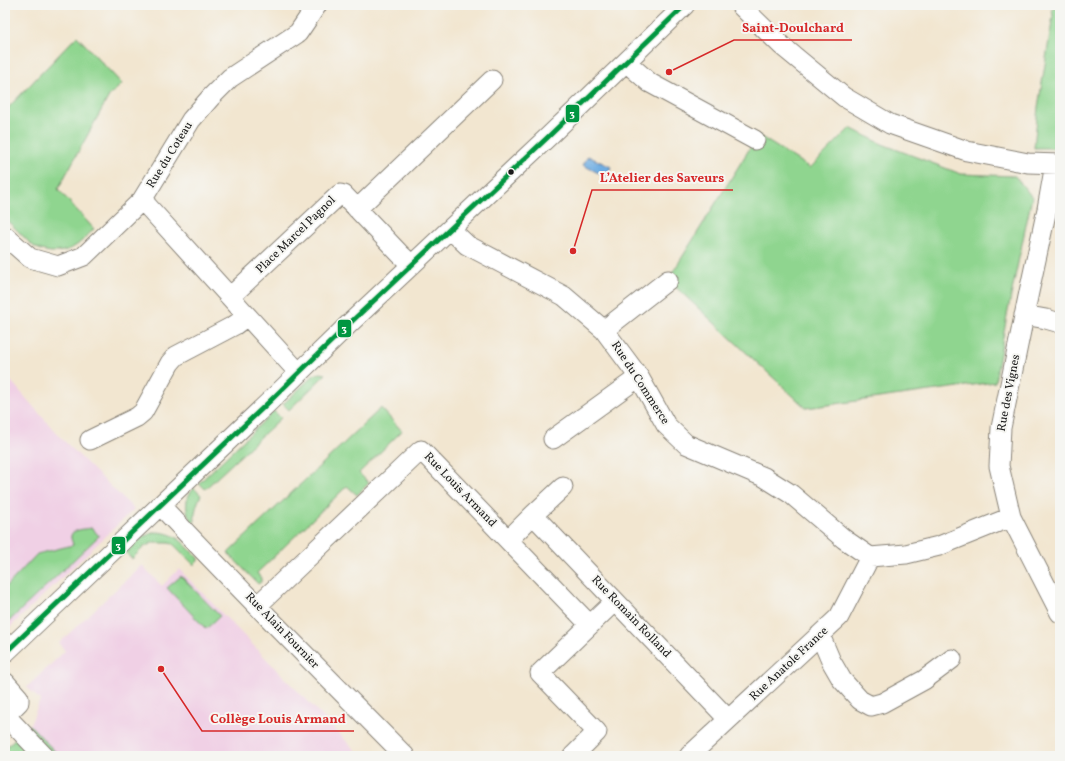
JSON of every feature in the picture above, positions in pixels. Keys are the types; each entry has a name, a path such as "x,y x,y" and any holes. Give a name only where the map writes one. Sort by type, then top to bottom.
{"street":[{"name":"Rue du Coteau","path":"299,373 142,200 191,120 211,97 230,78 298,33 317,5"},
{"path":"5,653 685,5"},
{"path":"740,5 782,46 844,97 890,124 967,151 1028,163 1058,164"},
{"path":"626,62 650,83 755,140"},
{"path":"357,209 492,80"},
{"name":"Rue des Vignes","path":"1058,164 1024,315 1001,428 999,466 1010,517 1060,613"},
{"name":"Place Marcel Pagnol","path":"230,297 340,194 344,195 412,265"},
{"path":"5,236 30,258 58,266 84,256 142,200"},
{"name":"Rue du Commerce","path":"450,229 467,245 564,296 604,330 639,377 666,426 686,444 771,481 791,494 844,540 870,557"},
{"path":"604,330 668,280"},
{"path":"1024,315 1060,323"},
{"path":"90,440 137,417 143,412 170,363 176,356 235,326 247,316"},
{"path":"553,439 639,377"},
{"name":"Rue Louis Armand","path":"258,606 421,450 590,625"},
{"path":"508,540 563,487"},
{"name":"Rue Alain Fournier","path":"160,505 209,557 405,756"},
{"name":"Rue Romain Rolland","path":"533,515 728,719"},
{"path":"870,557 906,554 939,546 1010,517"},
{"name":"Rue Anatole France","path":"690,756 839,617 870,557"},
{"path":"573,756 597,732 540,673 615,601"},
{"path":"820,635 830,661 842,680 860,700 871,706 882,703 924,680 952,659"},
{"path":"5,682 19,698 19,702 5,716 44,756"}],"shaded area":[{"path":"5,374 59,436 134,509 5,632"},
{"path":"142,565 162,586 179,569 361,756 59,756 30,725 40,700 27,687 65,651 59,643"}],"green space":[{"path":"1060,5 1060,148 1034,148 1038,107 1053,16 1052,9"},
{"path":"77,36 122,84 109,96 58,189 94,229 83,240 70,249 60,252 50,252 36,248 5,219 5,111"},
{"path":"850,128 882,144 961,174 1015,176 1032,197 1008,310 995,382 806,408 668,280 758,135 810,168"},
{"path":"320,373 326,374 289,410 283,404 314,375"},
{"path":"381,408 402,431 359,473 369,483 357,495 347,486 257,573 261,578 261,582 258,584 228,553"},
{"path":"274,411 281,418 205,489 199,483"},
{"path":"194,488 201,495 196,508 195,521 192,523 188,514 187,500"},
{"path":"92,528 99,536 5,625 5,588 37,554 73,545 71,537 74,532"},
{"path":"154,532 168,534 179,539 198,558 198,561 193,564 173,544 168,543 152,543 144,547 132,559 126,553 138,541"},
{"path":"181,576 220,616 206,629 167,588"},
{"path":"30,725 59,756 5,756 5,748"}],"water":[{"path":"588,156 611,167 606,177 583,165"}],"transit line":[{"name":"3","path":"5,653 685,5"}],"place":[{"name":"Saint-Doulchard","path":"669,72"},
{"name":"L’Atelier des Saveurs","path":"573,251"},
{"name":"Collège Louis Armand","path":"161,669"}]}
